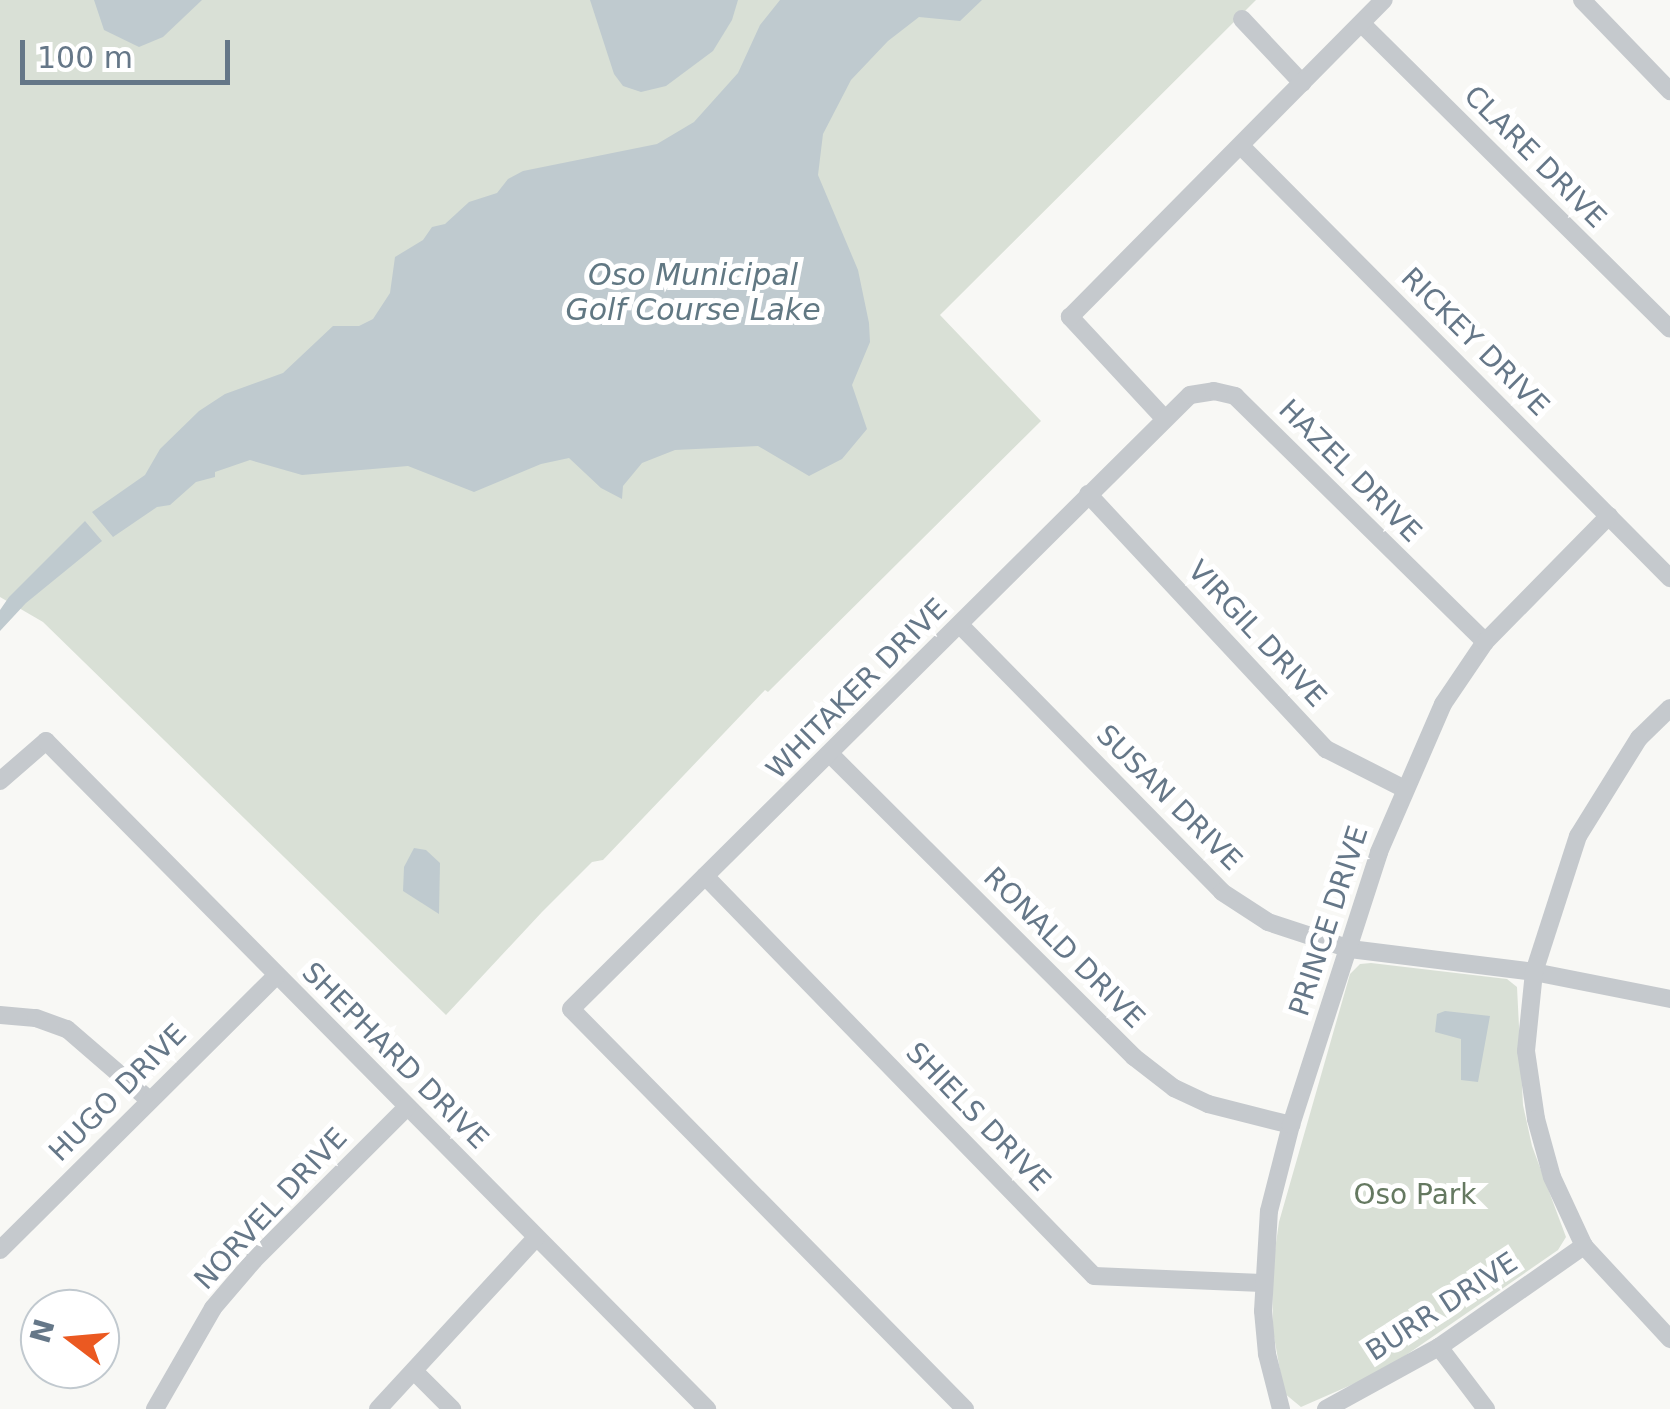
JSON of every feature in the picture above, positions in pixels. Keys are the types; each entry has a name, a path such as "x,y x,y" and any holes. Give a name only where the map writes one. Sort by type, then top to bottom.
{"street":[{"path":"1163,417 1070,318 1384,0"},
{"path":"1583,0 1670,91"},
{"path":"1242,20 1302,83"},
{"name":"CLARE DRIVE","path":"1362,24 1670,329"},
{"name":"RICKEY DRIVE","path":"1241,146 1670,578"},
{"name":"HAZEL DRIVE","path":"1163,417 1190,394 1214,391 1236,396 1485,642"},
{"name":"WHITAKER DRIVE","path":"966,1409 571,1010 831,755 1163,417"},
{"name":"VIRGIL DRIVE","path":"1088,494 1326,748 1403,788"},
{"name":"PRINCE DRIVE","path":"1281,1409 1267,1354 1262,1282 1269,1211 1292,1125 1403,788 1443,704 1485,642 1610,516"},
{"name":"SUSAN DRIVE","path":"960,625 1222,892 1268,922 1350,949 1534,972 1670,999"},
{"path":"1670,708 1639,738 1578,836 1534,972 1526,1051 1536,1119 1552,1177 1584,1246 1670,1339"},
{"name":"SHEPHARD DRIVE","path":"0,781 46,741 706,1409"},
{"name":"RONALD DRIVE","path":"831,755 1134,1057 1174,1088 1208,1104 1292,1125"},
{"name":"SHIELS DRIVE","path":"706,876 1094,1276 1262,1282"},
{"name":"HUGO DRIVE","path":"0,1250 276,976"},
{"path":"0,1015 36,1018 68,1029 148,1099"},
{"name":"NORVEL DRIVE","path":"155,1409 175,1369 223,1296 408,1107"},
{"path":"378,1409 536,1238"},
{"name":"BURR DRIVE","path":"1326,1409 1439,1347 1584,1246"},
{"path":"1439,1347 1486,1409"},
{"path":"414,1370 452,1409"}],"green space":[{"path":"0,0 1256,0 940,315 1041,421 768,692 765,690 603,860 592,862 446,1015 43,622 0,597"},
{"name":"Oso Park","path":"1360,964 1507,979 1517,987 1523,1105 1532,1146 1566,1237 1558,1250 1383,1371 1301,1407 1284,1393 1273,1331 1272,1271 1279,1222 1350,974"}],"water":[{"path":"94,0 202,0 163,37 139,47 104,30"},
{"path":"590,0 738,0 732,20 713,51 666,86 641,92 623,86 614,74"},
{"name":"Oso Municipal Golf Course Lake","path":"780,0 982,0 960,21 919,17 888,41 851,80 823,134 818,175 858,270 869,323 870,342 852,385 867,429 842,459 809,476 758,446 675,450 642,463 623,486 622,499 601,488 569,458 541,464 474,492 408,466 302,475 250,460 196,482 170,505 157,507 113,537 92,512 145,475 160,449 199,411 225,394 283,373 333,326 359,326 373,319 390,293 395,257 423,240 432,227 445,224 469,202 497,193 508,179 523,171 657,144 694,122 738,73 760,25"},
{"path":"85,521 102,541 26,603 0,631 0,610 9,597"},
{"path":"414,848 426,850 440,863 439,914 403,891 404,867"},
{"path":"1445,1011 1490,1016 1478,1082 1461,1080 1461,1039 1435,1032 1437,1014"}]}
